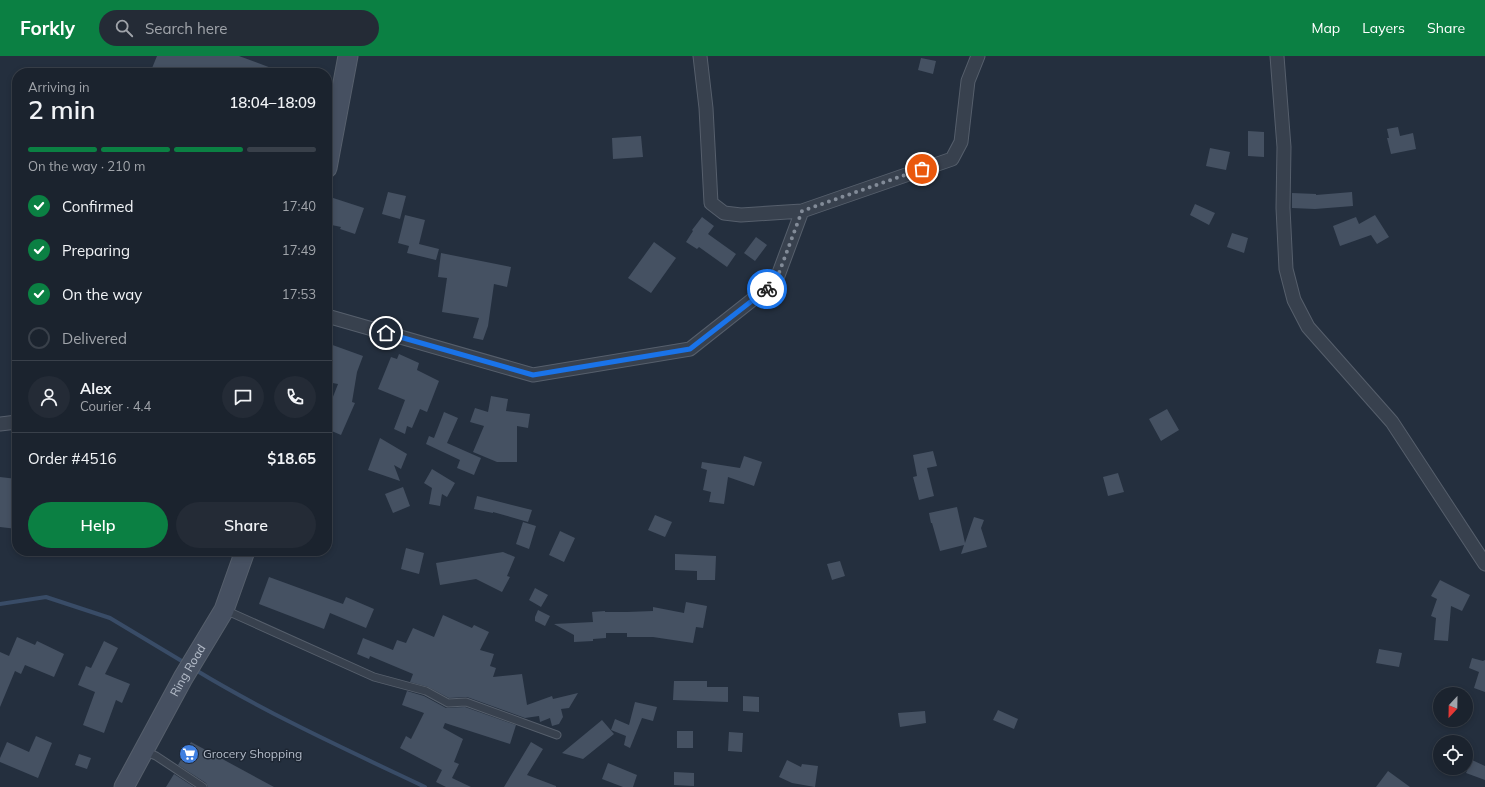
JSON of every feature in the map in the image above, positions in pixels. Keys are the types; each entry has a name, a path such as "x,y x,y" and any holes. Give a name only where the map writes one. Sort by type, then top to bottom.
{"main road":[{"path":"332,141 348,56"},
{"name":"Ring Road","path":"124,787 183,678 224,610 243,556"}],"street":[{"path":"700,56 706,108 711,203 724,213 741,215 802,211 952,159 961,142 968,81 978,56"},
{"path":"1277,56 1284,147 1286,269 1294,300 1308,327 1392,422 1485,564"},
{"path":"332,317 533,375 690,349 776,281 802,211"},
{"path":"0,424 12,423"}],"lane":[{"path":"224,610 374,677 426,691 448,703 466,702 557,735"},
{"path":"144,751 156,756 203,787"}],"building":[{"path":"157,56 239,56 271,68 152,68"},
{"path":"921,58 936,61 933,74 918,70"},
{"path":"1398,127 1400,136 1413,133 1416,149 1391,154 1387,138 1389,138 1387,129"},
{"path":"1248,131 1264,132 1264,157 1248,156"},
{"path":"641,136 643,157 613,159 612,138"},
{"path":"1210,148 1230,152 1226,170 1206,166"},
{"path":"388,192 406,196 400,219 382,214"},
{"path":"1352,192 1353,206 1315,209 1292,208 1292,193 1316,195"},
{"path":"332,198 364,208 355,234 340,229 341,227 332,225"},
{"path":"1195,204 1215,213 1209,225 1190,215"},
{"path":"405,215 425,220 419,244 439,249 436,260 407,253 409,246 398,243"},
{"path":"1375,215 1389,237 1377,244 1371,235 1340,246 1333,226 1356,217 1359,224"},
{"path":"702,217 714,226 708,234 736,254 727,267 699,247 697,249 686,242 693,231 692,230"},
{"path":"1232,233 1248,238 1244,253 1227,247"},
{"path":"756,237 767,245 755,261 744,253"},
{"path":"654,242 676,258 651,293 628,278"},
{"path":"441,253 511,267 507,287 494,284 488,326 483,340 473,338 479,318 442,312 447,278 438,277"},
{"path":"332,345 363,356 357,372 352,402 355,403 341,435 332,431 332,399 338,384 332,383"},
{"path":"399,354 419,363 417,370 439,381 427,412 420,409 412,428 407,426 405,434 394,429 405,400 378,389 391,357 397,359"},
{"path":"491,396 508,399 506,411 530,414 528,428 517,426 517,462 497,462 473,452 484,426 470,422 475,408 488,412"},
{"path":"1167,409 1179,430 1161,441 1149,419"},
{"path":"444,412 458,418 447,443 481,458 474,475 457,468 460,460 426,444 429,436 434,438"},
{"path":"380,438 407,454 401,469 394,465 400,481 368,470"},
{"path":"933,451 937,466 927,468 934,496 919,500 913,477 917,476 913,455"},
{"path":"744,456 762,462 754,486 728,477 724,504 709,502 711,492 703,490 707,470 701,468 702,462 740,468"},
{"path":"432,469 455,483 447,497 442,494 440,506 429,504 432,488 424,483"},
{"path":"1118,473 1124,492 1108,496 1103,477"},
{"path":"0,477 12,478 12,528 0,527"},
{"path":"403,487 410,506 393,513 385,494"},
{"path":"477,496 532,510 528,522 493,512 474,509"},
{"path":"957,507 965,543 974,517 984,520 981,528 987,547 961,554 964,545 940,551 929,513"},
{"path":"655,515 672,522 665,537 648,530"},
{"path":"523,522 536,526 529,549 516,544"},
{"path":"560,531 575,538 564,562 549,555"},
{"path":"406,548 424,553 419,574 401,569"},
{"path":"503,552 515,557 507,576 510,577 502,592 476,579 440,585 436,563"},
{"path":"675,554 716,556 715,580 697,580 697,571 675,570"},
{"path":"840,561 845,576 832,580 827,564"},
{"path":"269,577 343,604 346,597 374,609 366,628 330,613 324,629 259,604"},
{"path":"1440,580 1470,595 1462,611 1451,606 1448,641 1434,640 1436,618 1431,616 1437,599 1431,596"},
{"path":"535,588 548,595 541,607 529,600"},
{"path":"686,602 707,606 703,628 696,627 693,643 653,637 627,637 627,633 606,633 606,638 593,639 593,641 574,642 574,635 554,624 593,622 592,612 653,611 653,607 684,613"},
{"path":"538,610 550,616 545,626 535,621"},
{"path":"443,615 472,628 474,625 489,632 480,650 494,654 490,666 496,668 493,677 522,674 527,705 552,696 553,699 578,693 569,708 561,709 563,717 559,724 552,726 550,718 540,722 539,716 525,718 467,697 449,698 428,687 410,682 413,674 370,656 369,659 357,654 363,638 393,650 397,640 406,643 413,628 434,637"},
{"path":"17,637 35,645 37,641 64,654 54,677 25,665 21,674 15,671 0,707 0,652 9,656"},
{"path":"104,641 118,648 105,674 130,684 122,703 116,700 104,733 83,725 95,692 78,685 86,666 91,668"},
{"path":"1379,649 1402,653 1399,667 1376,663"},
{"path":"1472,658 1483,661 1485,660 1485,692 1474,688 1479,672 1469,668"},
{"path":"674,681 707,681 707,687 728,687 728,702 673,700"},
{"path":"407,691 424,696 446,708 465,707 516,725 510,744 445,723 443,728 463,739 454,762 459,764 452,778 471,787 446,787 436,782 442,770 400,748 406,736 411,739 424,713 402,705"},
{"path":"743,696 759,697 759,712 743,711"},
{"path":"635,702 657,707 653,721 642,718 630,748 624,745 626,736 611,730 615,719 629,725"},
{"path":"998,710 1018,719 1014,729 993,720"},
{"path":"925,711 926,723 900,727 898,713"},
{"path":"602,720 614,734 583,759 562,753"},
{"path":"677,731 693,731 693,748 677,748"},
{"path":"729,732 743,733 742,752 728,751"},
{"path":"36,736 52,743 38,778 0,762 0,758 7,742 29,752"},
{"path":"191,742 274,787 208,787 206,783 178,765"},
{"path":"531,742 543,749 527,775 556,787 504,787"},
{"path":"79,754 91,758 87,769 75,765"},
{"path":"787,760 801,767 802,764 818,766 815,787 792,783 779,777"},
{"path":"1473,760 1485,766 1485,780 1471,775 1473,775"},
{"path":"608,763 637,775 633,787 623,787 602,779"},
{"path":"1388,771 1410,787 1376,787"},
{"path":"674,772 694,773 694,786 674,785"},
{"path":"174,774 194,787 166,787"}],"waterway":[{"path":"0,604 46,597 110,618 185,663"},
{"path":"194,669 279,716 425,787"}],"way so far":[{"path":"767,289 776,281 802,211 922,169"}],"place":[{"name":"Grocery Shopping","path":"189,754"}],"route":[{"path":"386,333 533,375 690,349 767,289"}]}
